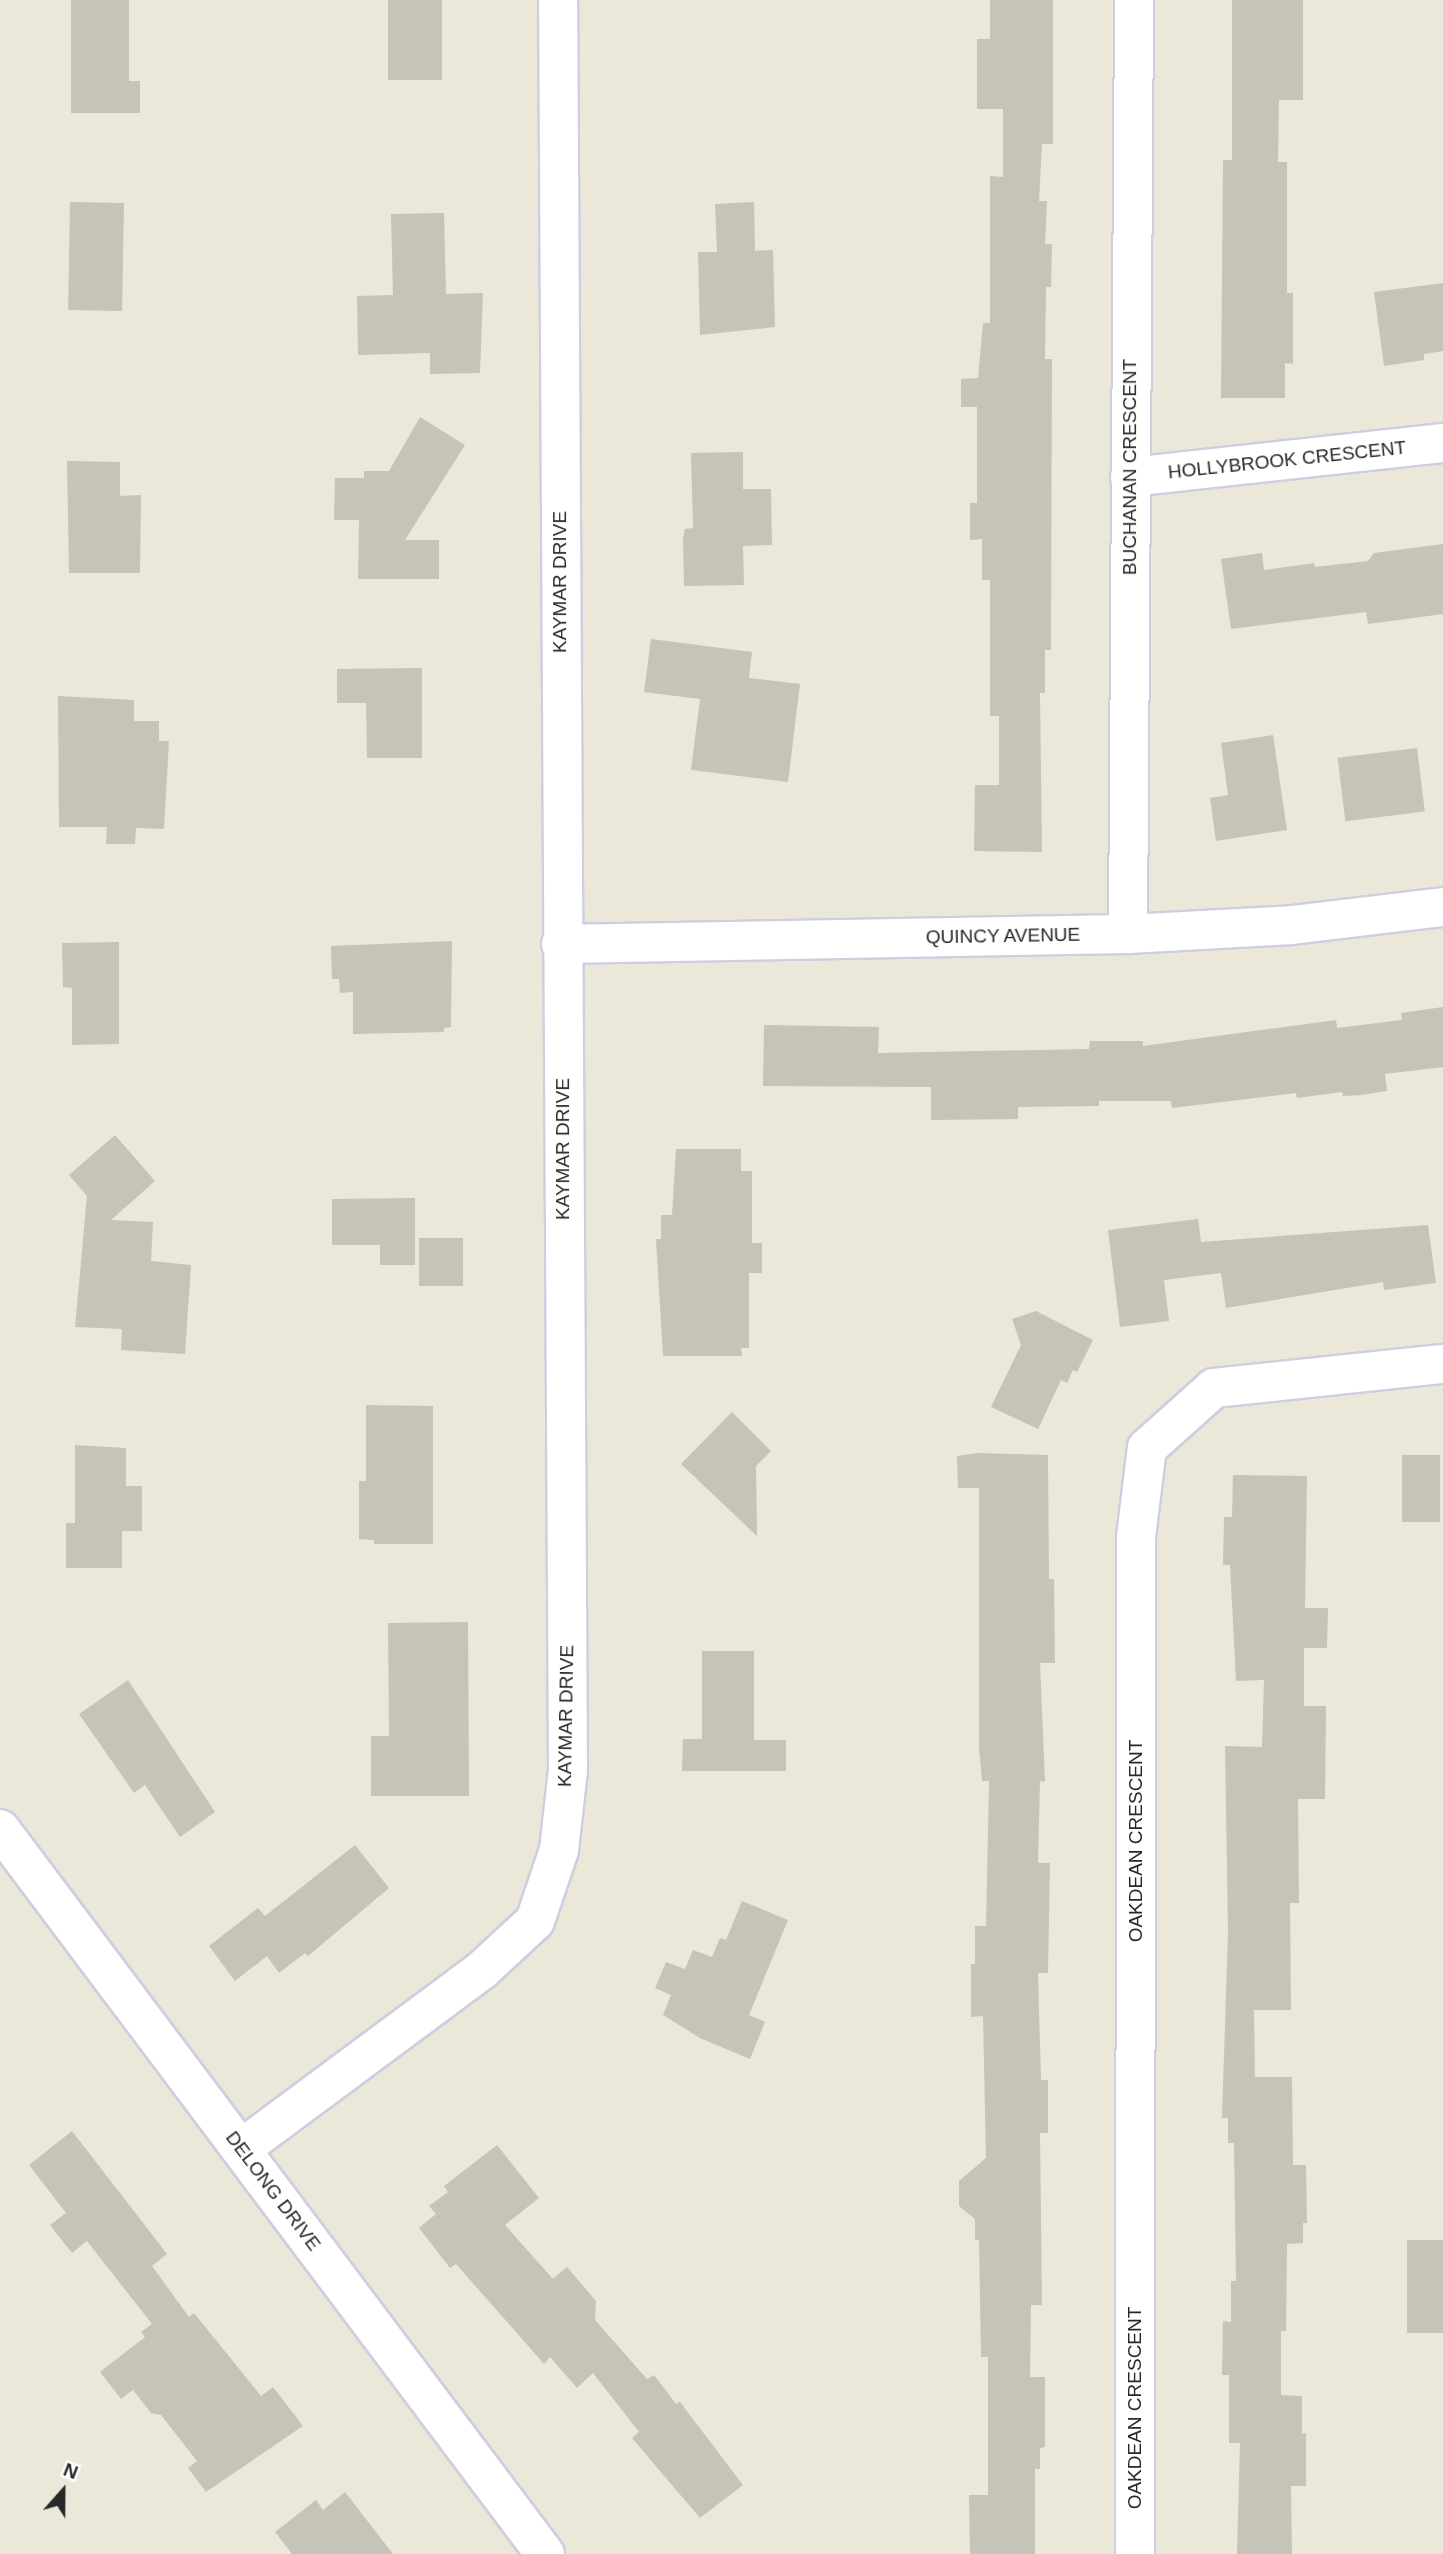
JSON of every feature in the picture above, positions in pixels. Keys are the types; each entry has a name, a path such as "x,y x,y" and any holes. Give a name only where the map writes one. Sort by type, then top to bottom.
{"street":[{"name":"KAYMAR DRIVE","path":"241,2149 482,1970 535,1921 559,1850 568,1770 558,0"},
{"name":"BUCHANAN CRESCENT","path":"1128,934 1134,0"},
{"name":"HOLLYBROOK CRESCENT","path":"1130,477 1443,443"},
{"name":"QUINCY AVENUE","path":"562,944 1128,934 1293,925 1443,907"},
{"name":"OAKDEAN CRESCENT","path":"1135,2554 1136,1537 1147,1448 1214,1388 1443,1364"},
{"name":"DELONG DRIVE","path":"0,1829 545,2554"}],"building":[{"path":"71,0 129,0 129,81 140,81 140,113 71,113"},
{"path":"388,0 442,0 442,80 388,80"},
{"path":"990,0 1053,0 1053,144 1042,144 1039,201 1047,201 1045,244 1052,244 1051,287 1046,287 1045,359 1052,359 1051,650 1045,650 1045,693 1040,693 1042,852 974,851 975,785 999,785 999,716 990,716 990,580 982,580 982,539 970,540 970,503 977,503 977,407 961,407 961,379 978,378 983,323 990,323 990,176 1003,177 1003,109 977,109 977,39 990,39"},
{"path":"1232,0 1303,0 1303,100 1279,100 1278,162 1287,162 1287,293 1293,293 1293,364 1285,363 1285,398 1221,398 1223,160 1232,160"},
{"path":"70,202 124,203 122,311 68,310"},
{"path":"754,202 755,251 773,250 775,327 700,335 698,252 717,252 715,204"},
{"path":"444,213 446,294 483,293 480,373 430,374 430,353 358,355 357,296 393,295 391,214"},
{"path":"1443,283 1443,351 1424,354 1424,360 1384,366 1374,292"},
{"path":"420,417 465,445 405,540 439,540 439,579 358,579 359,520 334,520 335,478 364,478 364,471 389,471"},
{"path":"743,452 743,489 771,489 772,545 743,546 744,585 684,586 683,539 685,529 693,528 691,453"},
{"path":"67,461 120,462 120,496 141,495 140,573 69,573"},
{"path":"1443,544 1443,614 1368,624 1366,612 1231,629 1221,559 1262,553 1264,570 1314,563 1315,567 1368,561 1374,553"},
{"path":"651,639 752,652 749,678 800,684 788,782 691,770 700,699 644,692"},
{"path":"422,668 422,758 367,758 366,703 337,703 337,669"},
{"path":"58,696 134,700 134,721 159,721 159,741 169,741 164,829 136,828 135,844 106,844 107,827 59,827"},
{"path":"1273,735 1287,830 1216,841 1210,798 1228,795 1221,743"},
{"path":"1417,748 1425,812 1345,821 1338,758"},
{"path":"452,941 451,1027 444,1028 444,1032 353,1034 353,992 340,993 339,979 332,979 331,946"},
{"path":"119,942 119,1044 72,1045 72,988 63,987 62,943"},
{"path":"1443,1007 1443,1067 1385,1074 1387,1091 1362,1095 1343,1096 1342,1092 1297,1098 1296,1093 1172,1108 1171,1101 1099,1101 1099,1106 1018,1107 1018,1119 931,1120 931,1087 763,1086 764,1025 879,1027 878,1053 1089,1049 1090,1041 1143,1041 1143,1046 1336,1020 1337,1028 1402,1020 1401,1013"},
{"path":"115,1135 155,1181 111,1220 153,1222 151,1261 191,1265 185,1354 121,1350 122,1329 75,1327 87,1196 69,1175"},
{"path":"676,1149 741,1149 741,1171 752,1171 752,1243 762,1243 762,1273 749,1273 749,1348 741,1348 742,1356 663,1356 656,1239 661,1239 661,1215 672,1215"},
{"path":"415,1198 415,1265 380,1265 380,1245 332,1245 332,1199"},
{"path":"1198,1219 1201,1242 1428,1225 1436,1283 1384,1290 1383,1282 1226,1308 1221,1273 1164,1280 1169,1321 1120,1327 1108,1230"},
{"path":"419,1238 463,1238 463,1286 419,1286"},
{"path":"1036,1311 1093,1340 1077,1372 1073,1370 1067,1383 1061,1380 1038,1429 991,1407 1021,1345 1012,1319"},
{"path":"366,1405 433,1406 433,1544 374,1544 374,1540 359,1539 359,1481 366,1481"},
{"path":"732,1412 771,1451 756,1466 757,1536 681,1464"},
{"path":"75,1445 126,1448 126,1486 142,1486 142,1531 122,1531 122,1568 66,1568 66,1523 75,1523"},
{"path":"978,1453 1048,1455 1049,1579 1054,1579 1055,1663 1040,1663 1045,1782 1040,1781 1038,1863 1050,1863 1048,1973 1038,1973 1041,2080 1048,2080 1048,2133 1040,2133 1042,2305 1031,2305 1030,2377 1045,2377 1045,2447 1040,2448 1040,2469 1035,2469 1035,2554 970,2554 969,2495 988,2495 988,2357 981,2357 979,2240 975,2240 975,2219 959,2206 959,2181 986,2158 983,2016 971,2017 971,1964 975,1964 975,1926 986,1926 989,1781 982,1781 979,1747 979,1488 958,1488 957,1456"},
{"path":"1402,1455 1440,1455 1440,1522 1402,1522"},
{"path":"1233,1475 1307,1476 1305,1608 1328,1608 1327,1648 1304,1648 1304,1706 1326,1706 1325,1799 1298,1799 1299,1903 1290,1903 1291,2010 1254,2010 1255,2077 1292,2077 1293,2165 1306,2165 1307,2223 1303,2223 1303,2243 1287,2244 1286,2331 1281,2331 1281,2395 1302,2396 1302,2434 1306,2433 1306,2486 1291,2486 1292,2554 1237,2554 1240,2443 1229,2443 1229,2375 1222,2375 1223,2321 1231,2322 1231,2281 1236,2281 1234,2143 1228,2143 1228,2118 1222,2118 1228,1931 1225,1746 1262,1747 1264,1680 1236,1681 1230,1565 1223,1565 1224,1517 1232,1517"},
{"path":"468,1622 469,1796 371,1796 371,1736 389,1736 388,1623"},
{"path":"702,1651 754,1651 754,1740 786,1740 786,1771 682,1771 683,1739 702,1739"},
{"path":"128,1680 215,1812 180,1837 145,1785 134,1793 79,1714"},
{"path":"355,1845 389,1888 308,1956 305,1953 279,1973 267,1956 235,1981 209,1946 258,1908 265,1916"},
{"path":"742,1901 788,1920 749,2015 765,2022 750,2059 700,2038 663,2015 671,1995 655,1988 666,1962 685,1969 693,1950 712,1957 720,1938 726,1940"},
{"path":"72,2131 167,2254 152,2266 189,2317 194,2313 261,2396 273,2387 303,2426 206,2492 188,2468 197,2461 161,2415 151,2413 133,2390 121,2399 100,2372 145,2337 141,2332 152,2324 87,2241 72,2253 50,2225 66,2213 29,2165"},
{"path":"497,2145 539,2198 505,2225 553,2279 567,2267 596,2301 595,2320 647,2379 654,2375 676,2404 680,2402 743,2485 700,2518 632,2438 639,2432 593,2373 577,2388 550,2357 544,2364 456,2264 450,2268 419,2228 436,2214 429,2206 448,2192 444,2186"},
{"path":"1407,2240 1443,2240 1443,2333 1407,2333"},
{"path":"345,2492 393,2554 292,2554 275,2532 316,2500 323,2510"}]}
